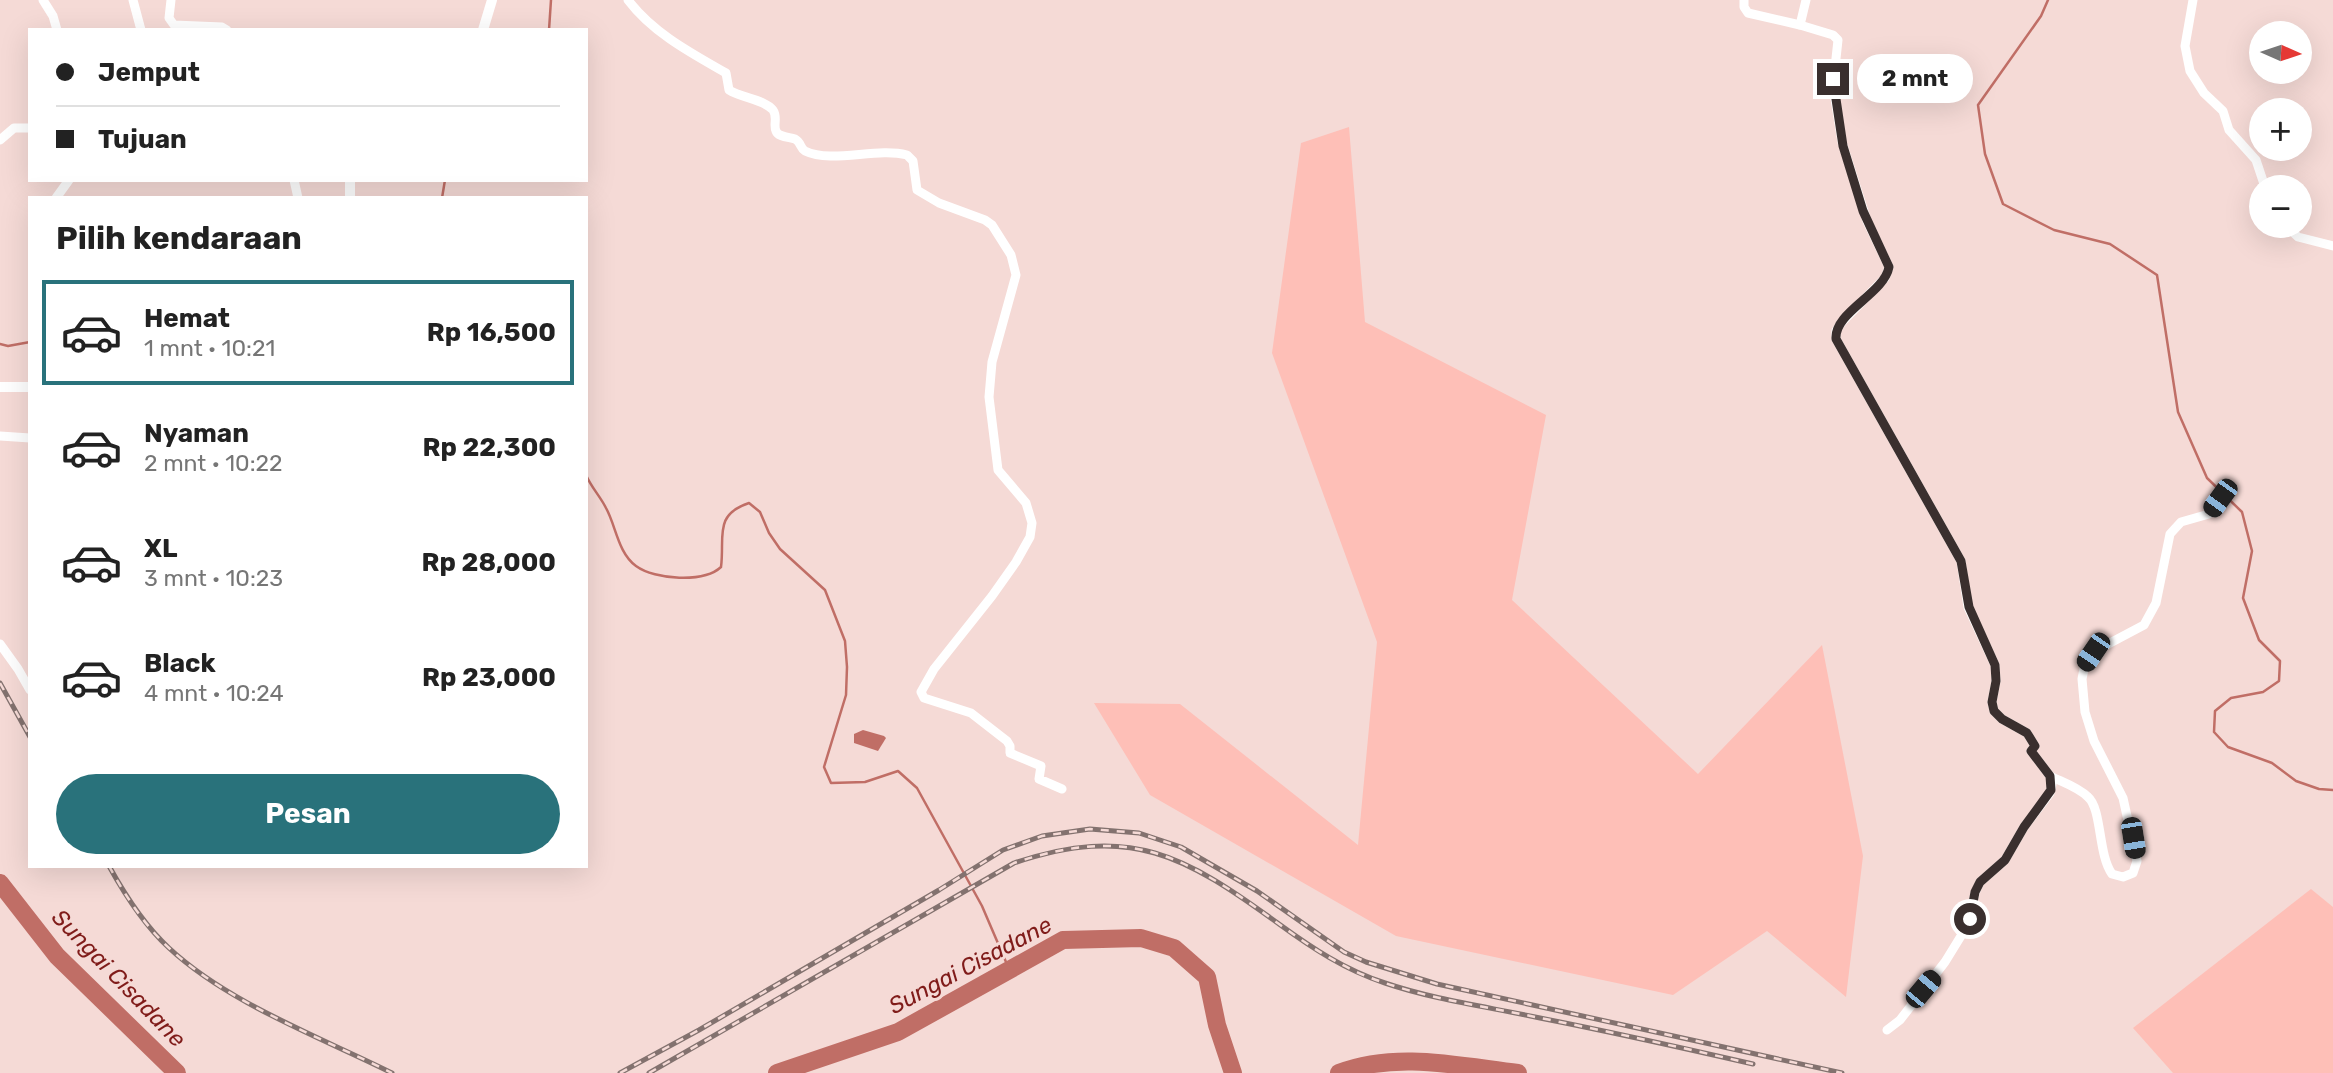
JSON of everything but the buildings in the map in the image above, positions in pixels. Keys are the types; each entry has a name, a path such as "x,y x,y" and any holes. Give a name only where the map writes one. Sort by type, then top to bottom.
{"street":[{"path":"43,0 56,28"},
{"path":"133,0 140,28"},
{"path":"171,0 169,18 174,25 224,28"},
{"path":"484,28 492,0"},
{"path":"628,0 653,26 726,73 729,90 773,110 778,135 797,140 806,151 824,155 848,156 877,152 907,155 913,161 916,190 939,203 985,220 992,225 1010,255 1016,275 992,362 989,397 998,470 1026,503 1031,530 1016,562 934,669 921,692 924,698 976,716 1003,737 1010,746 1010,753 1041,766 1039,779 1062,789"},
{"path":"1745,0 1744,7 1748,13 1800,25 1833,35 1838,40 1833,86 1842,142 1863,211 1889,265 1885,278 1841,323 1836,331 1836,339 1961,561 1969,607 1995,665 1996,681 1992,702 1994,711 2002,719 2027,733 2035,746 2031,751 2050,776 2052,786 2047,798 2024,827 2005,860 1987,873 1978,885 1969,923 1945,962 1900,1020 1887,1030"},
{"path":"1800,25 1806,0"},
{"path":"2193,0 2185,46 2190,71 2204,93 2222,111 2229,130 2256,160 2261,175"},
{"path":"0,141 14,128 28,128"},
{"path":"2302,238 2333,246"},
{"path":"0,387 28,387"},
{"path":"0,436 28,438"},
{"path":"2050,776 2092,800 2100,843 2112,874 2123,877 2133,873 2137,861 2123,798 2094,741 2085,712 2082,679 2085,664 2093,652 2144,625 2156,603 2170,534 2181,522 2209,514 2220,498"},
{"path":"0,643 28,686"}],"shaded area":[{"path":"1349,127 1365,322 1546,415 1512,600 1698,774 1822,645 1863,856 1846,997 1767,931 1673,995 1396,936 1150,795 1094,703 1180,704 1358,845 1377,642 1272,353 1301,143"},
{"path":"863,730 886,738 878,751 854,743 854,734"},
{"path":"2311,889 2333,907 2333,1073 2173,1073 2133,1028"}],"waterway":[{"path":"549,28 551,0"},
{"path":"2048,0 2041,16 1978,105 1985,154 2003,204 2054,230 2110,244 2157,275 2178,412 2207,478 2242,512 2252,551 2243,598 2259,640 2280,661 2279,681 2263,692 2231,698 2215,711 2214,732 2228,747 2272,763 2296,781 2319,789 2333,790"},
{"path":"442,196 445,182"},
{"path":"0,344 8,346 28,342"},
{"path":"588,480 606,508 621,547 630,561 644,571 667,577 703,576 721,567 725,521 730,514 749,503 760,512 780,549 825,590 845,641 846,695 824,767 831,783 865,782 898,771 917,788 982,906 1009,969"},
{"name":"Sungai Cisadane","path":"0,883 57,956 177,1073"},
{"name":"Sungai Cisadane","path":"777,1073 898,1032 1063,940 1141,938 1174,948 1207,977 1217,1025 1233,1073"},
{"name":"Sungai Cisadane","path":"1339,1073 1361,1066 1405,1061 1518,1073"}],"railway":[{"path":"0,683 28,733"},
{"path":"620,1073 699,1030 1003,850 1042,836 1090,829 1139,833 1181,847 1257,891 1344,952 1366,962 1437,984 1842,1073"},
{"path":"649,1073 1014,863 1091,846 1124,847 1155,853 1184,864 1245,900 1329,958 1385,983 1443,999 1753,1064"},
{"path":"110,868 128,899 151,930 193,968 276,1018 392,1073"}],"route":[{"path":"1833,79 1843,146 1863,211 1889,267 1888,274 1841,323 1836,331 1836,339 1961,561 1967,601 1995,665 1996,681 1992,702 1994,711 2002,719 2027,733 2035,746 2031,751 2052,782 2047,798 2024,827 2005,860 1987,873 1980,882 1975,892 1970,919"}]}
